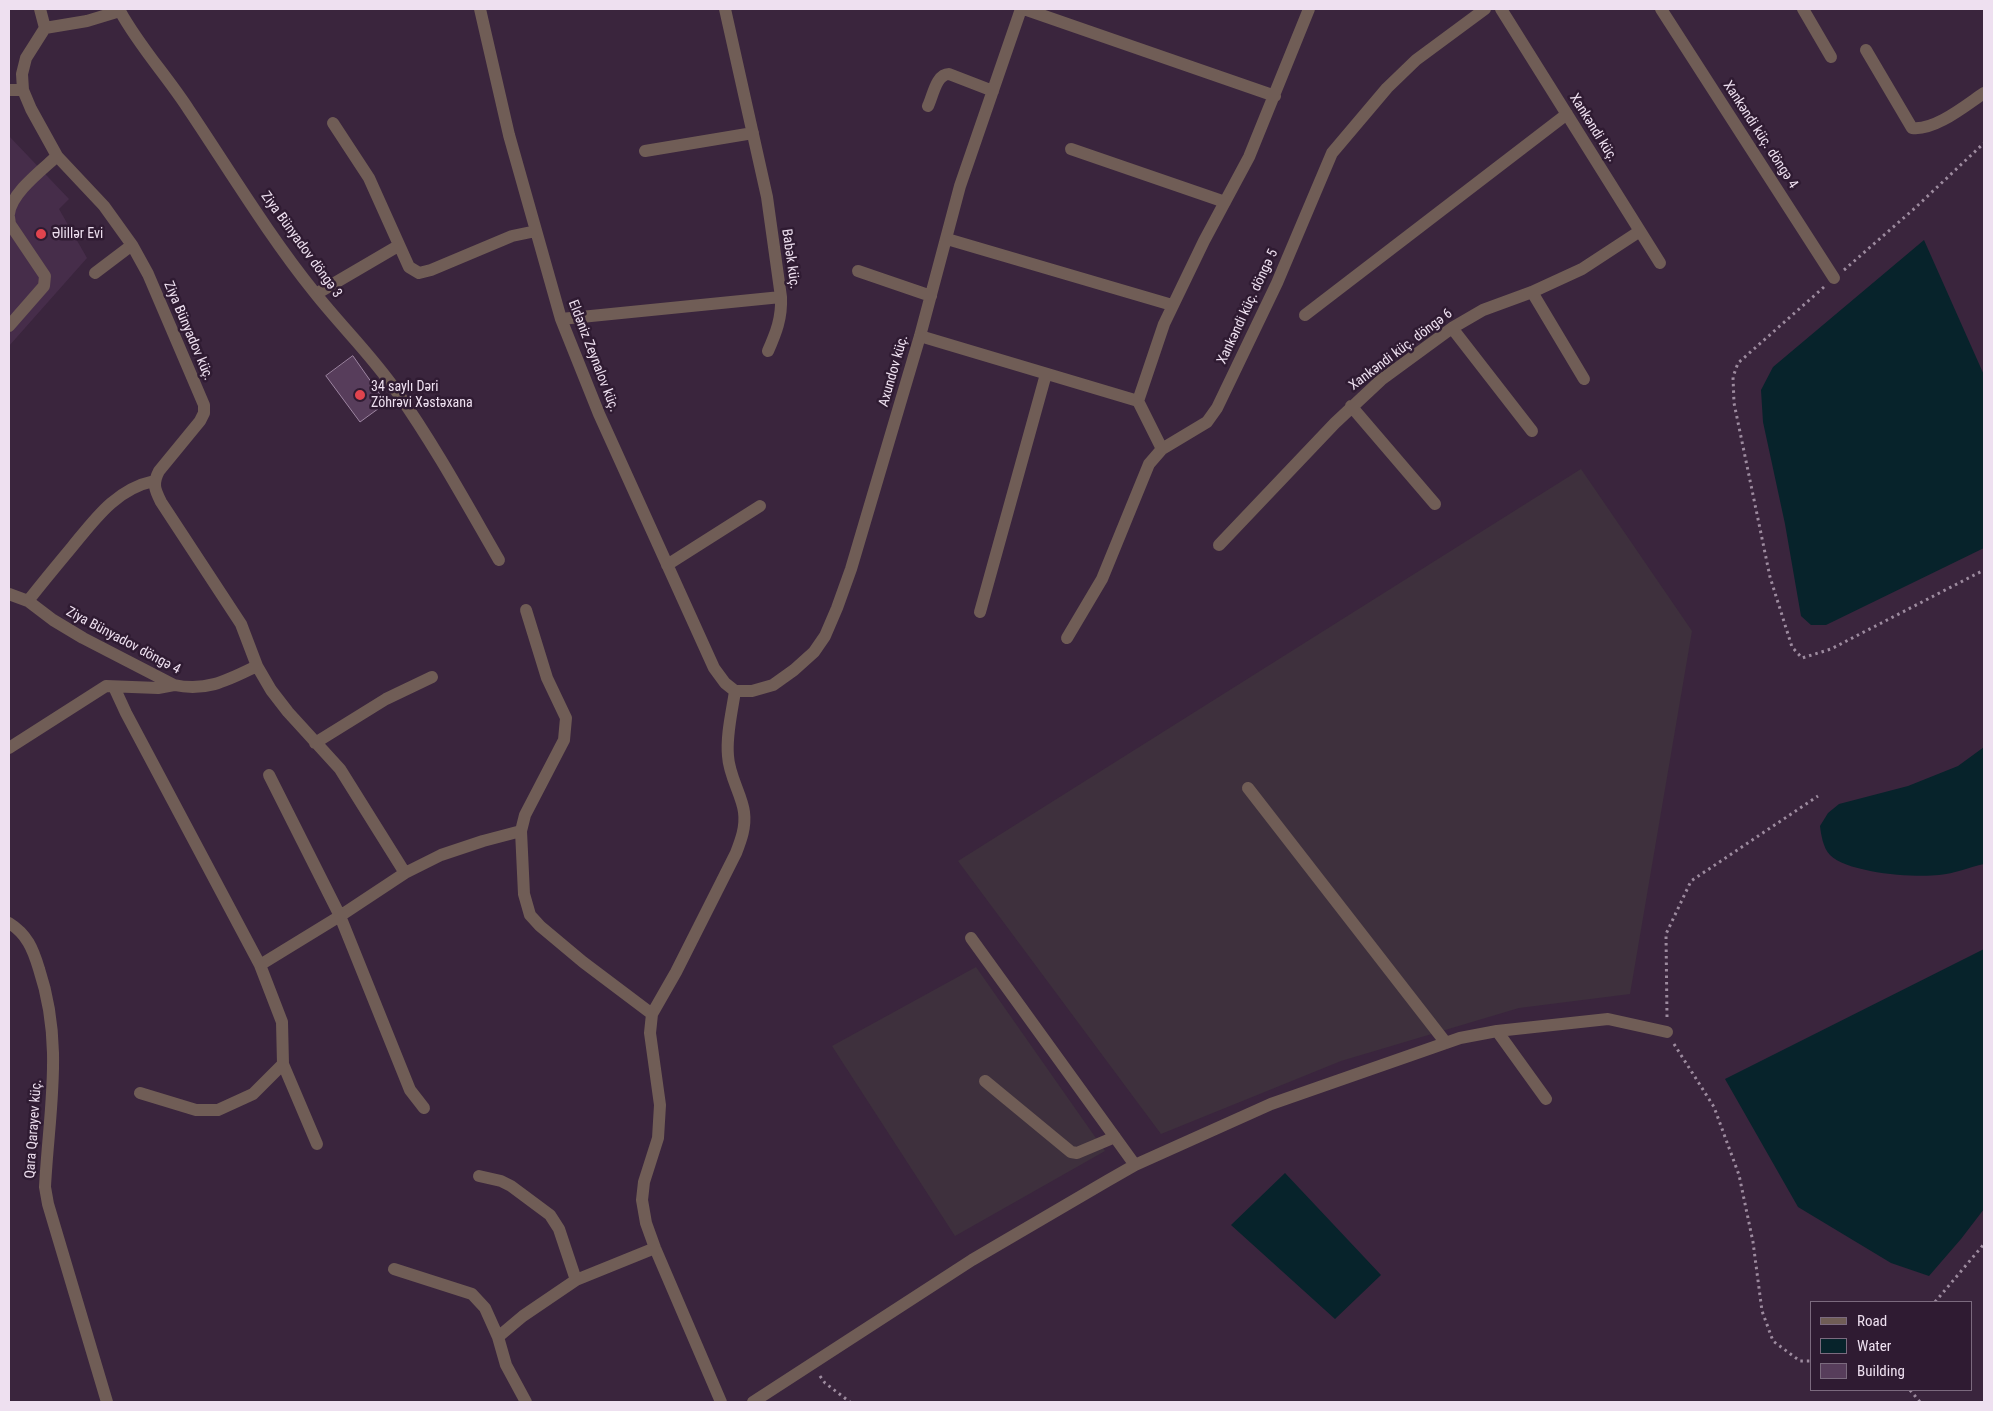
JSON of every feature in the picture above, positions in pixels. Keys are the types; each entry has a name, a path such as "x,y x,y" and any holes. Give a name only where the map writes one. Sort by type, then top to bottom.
{"street":[{"path":"40,9 45,28"},
{"name":"Eldəniz Zeynalov küç.","path":"480,9 509,135 561,319 599,414 714,668 725,683 735,691"},
{"name":"Babək küç.","path":"561,319 781,297 767,197 725,9"},
{"path":"1023,9 1274,96"},
{"name":"Axundov küç.","path":"735,691 752,691 773,684 794,670 814,652 825,636 837,608 851,570 920,336 960,186 1023,9"},
{"path":"1162,449 1138,401 1172,305 1249,157 1309,9"},
{"name":"Xankəndi küç. döngə 5","path":"1067,638 1102,579 1149,464 1162,449 1207,422 1217,408 1277,283 1332,153 1387,88 1416,60 1485,9"},
{"name":"Xankəndi küç.","path":"1501,9 1660,263"},
{"name":"Xankəndi küç. döngə 4","path":"1661,9 1834,278"},
{"path":"1803,9 1832,57"},
{"name":"Ziya Bünyadov döngə 3","path":"45,28 87,21 120,10 128,26 183,100 286,256 397,392 434,448 499,560"},
{"name":"Ziya Bünyadov küç.","path":"45,28 26,58 22,74 24,90 31,109 57,156 104,206 132,245 148,274 204,405 204,413 200,421 158,471 154,481"},
{"path":"1866,50 1912,128 1920,129 1950,116 1984,93"},
{"path":"928,106 940,78 944,74 949,74 993,91"},
{"path":"9,90 24,90"},
{"path":"1305,315 1567,114"},
{"path":"333,123 369,178 409,267 419,273 431,270 512,236 536,231"},
{"path":"645,151 753,133"},
{"path":"1071,149 1225,202"},
{"path":"9,326 44,286 45,276 10,224 10,208 18,194 57,156"},
{"name":"Xankəndi küç. döngə 6","path":"1219,545 1351,406 1381,380 1452,328 1483,310 1532,292 1582,269 1640,231"},
{"path":"947,239 1172,305"},
{"path":"95,273 132,245"},
{"path":"316,294 398,246"},
{"path":"858,271 931,296"},
{"path":"1532,292 1584,380"},
{"path":"768,351 779,327 781,297"},
{"path":"1452,328 1532,431"},
{"path":"920,336 1138,401"},
{"path":"980,612 1046,374"},
{"path":"1351,406 1435,504"},
{"path":"28,601 100,512 122,493 137,485 154,481 154,490 160,502 241,624 257,666 282,705 340,769 405,873"},
{"path":"667,564 760,506"},
{"name":"Ziya Bünyadov döngə 4","path":"9,594 28,601 52,620 174,686 190,689 216,685 257,666"},
{"path":"526,610 547,678 566,718 564,740 525,815 521,831 524,894 530,915 540,926 583,962 652,1014"},
{"path":"315,743 386,699 432,677"},
{"path":"9,748 106,686 158,688 174,686"},
{"path":"114,687 126,714 260,965 282,1022 283,1064 317,1144"},
{"path":"721,1402 655,1248 646,1224 642,1200 644,1182 659,1130 660,1105 650,1033 652,1014 685,955 736,853 744,832 744,811 733,782 728,757 728,741 735,691"},
{"path":"269,775 340,916 410,1090 424,1108"},
{"path":"1248,788 1446,1042"},
{"path":"260,965 405,873 441,855 521,831"},
{"name":"Qara Qarayev küç.","path":"9,923 18,928 32,949 45,987 53,1026 54,1061 45,1187 48,1204 107,1402"},
{"path":"971,938 1135,1165"},
{"path":"753,1402 972,1260 1135,1165 1271,1104 1446,1042 1497,1031 1608,1019 1667,1032"},
{"path":"1497,1031 1546,1098"},
{"path":"140,1093 196,1110 218,1110 253,1094 283,1064"},
{"path":"985,1081 1071,1152 1077,1153 1115,1137"},
{"path":"479,1176 511,1186 550,1215 559,1230 576,1280"},
{"path":"498,1337 522,1316 576,1280 655,1248"},
{"path":"394,1270 472,1294 484,1308 498,1337 506,1364 526,1402"}],"path":[{"path":"1984,143 1915,208 1738,363 1733,377 1734,403 1770,577 1792,647 1802,658 1831,649 1984,570"},
{"path":"1810,1362 1800,1361 1773,1341 1762,1311 1753,1242 1738,1175 1714,1107 1667,1032 1666,934 1691,881 1818,796"},
{"path":"1936,1301 1984,1244"},
{"path":"812,1365 825,1384 850,1402"},
{"path":"1911,1391 1920,1402"}],"shaded area":[{"name":"Əlillər Evi","path":"9,136 69,199 59,209 87,258 9,346"},
{"path":"1581,469 1692,631 1630,994 1519,1008 1341,1061 1161,1134 958,861"},
{"path":"976,967 1105,1151 955,1236 832,1046"}],"water":[{"path":"1924,240 1984,375 1984,548 1826,625 1811,625 1801,616 1785,524 1763,422 1761,390 1773,367"},
{"path":"1984,747 1984,864 1945,874 1914,876 1866,870 1839,861 1830,855 1823,841 1820,826 1828,813 1839,804 1908,786 1958,766"},
{"path":"1984,949 1984,1209 1929,1276 1891,1263 1798,1207 1725,1079"},
{"path":"1285,1173 1381,1275 1335,1319 1231,1225"}],"building":[{"path":"353,356 386,403 360,422 326,376"}],"place":[{"name":"Əlillər Evi","path":"41,234"},
{"name":"34 saylı Dəri Zöhrəvi Xəstəxana","path":"360,395"}]}
